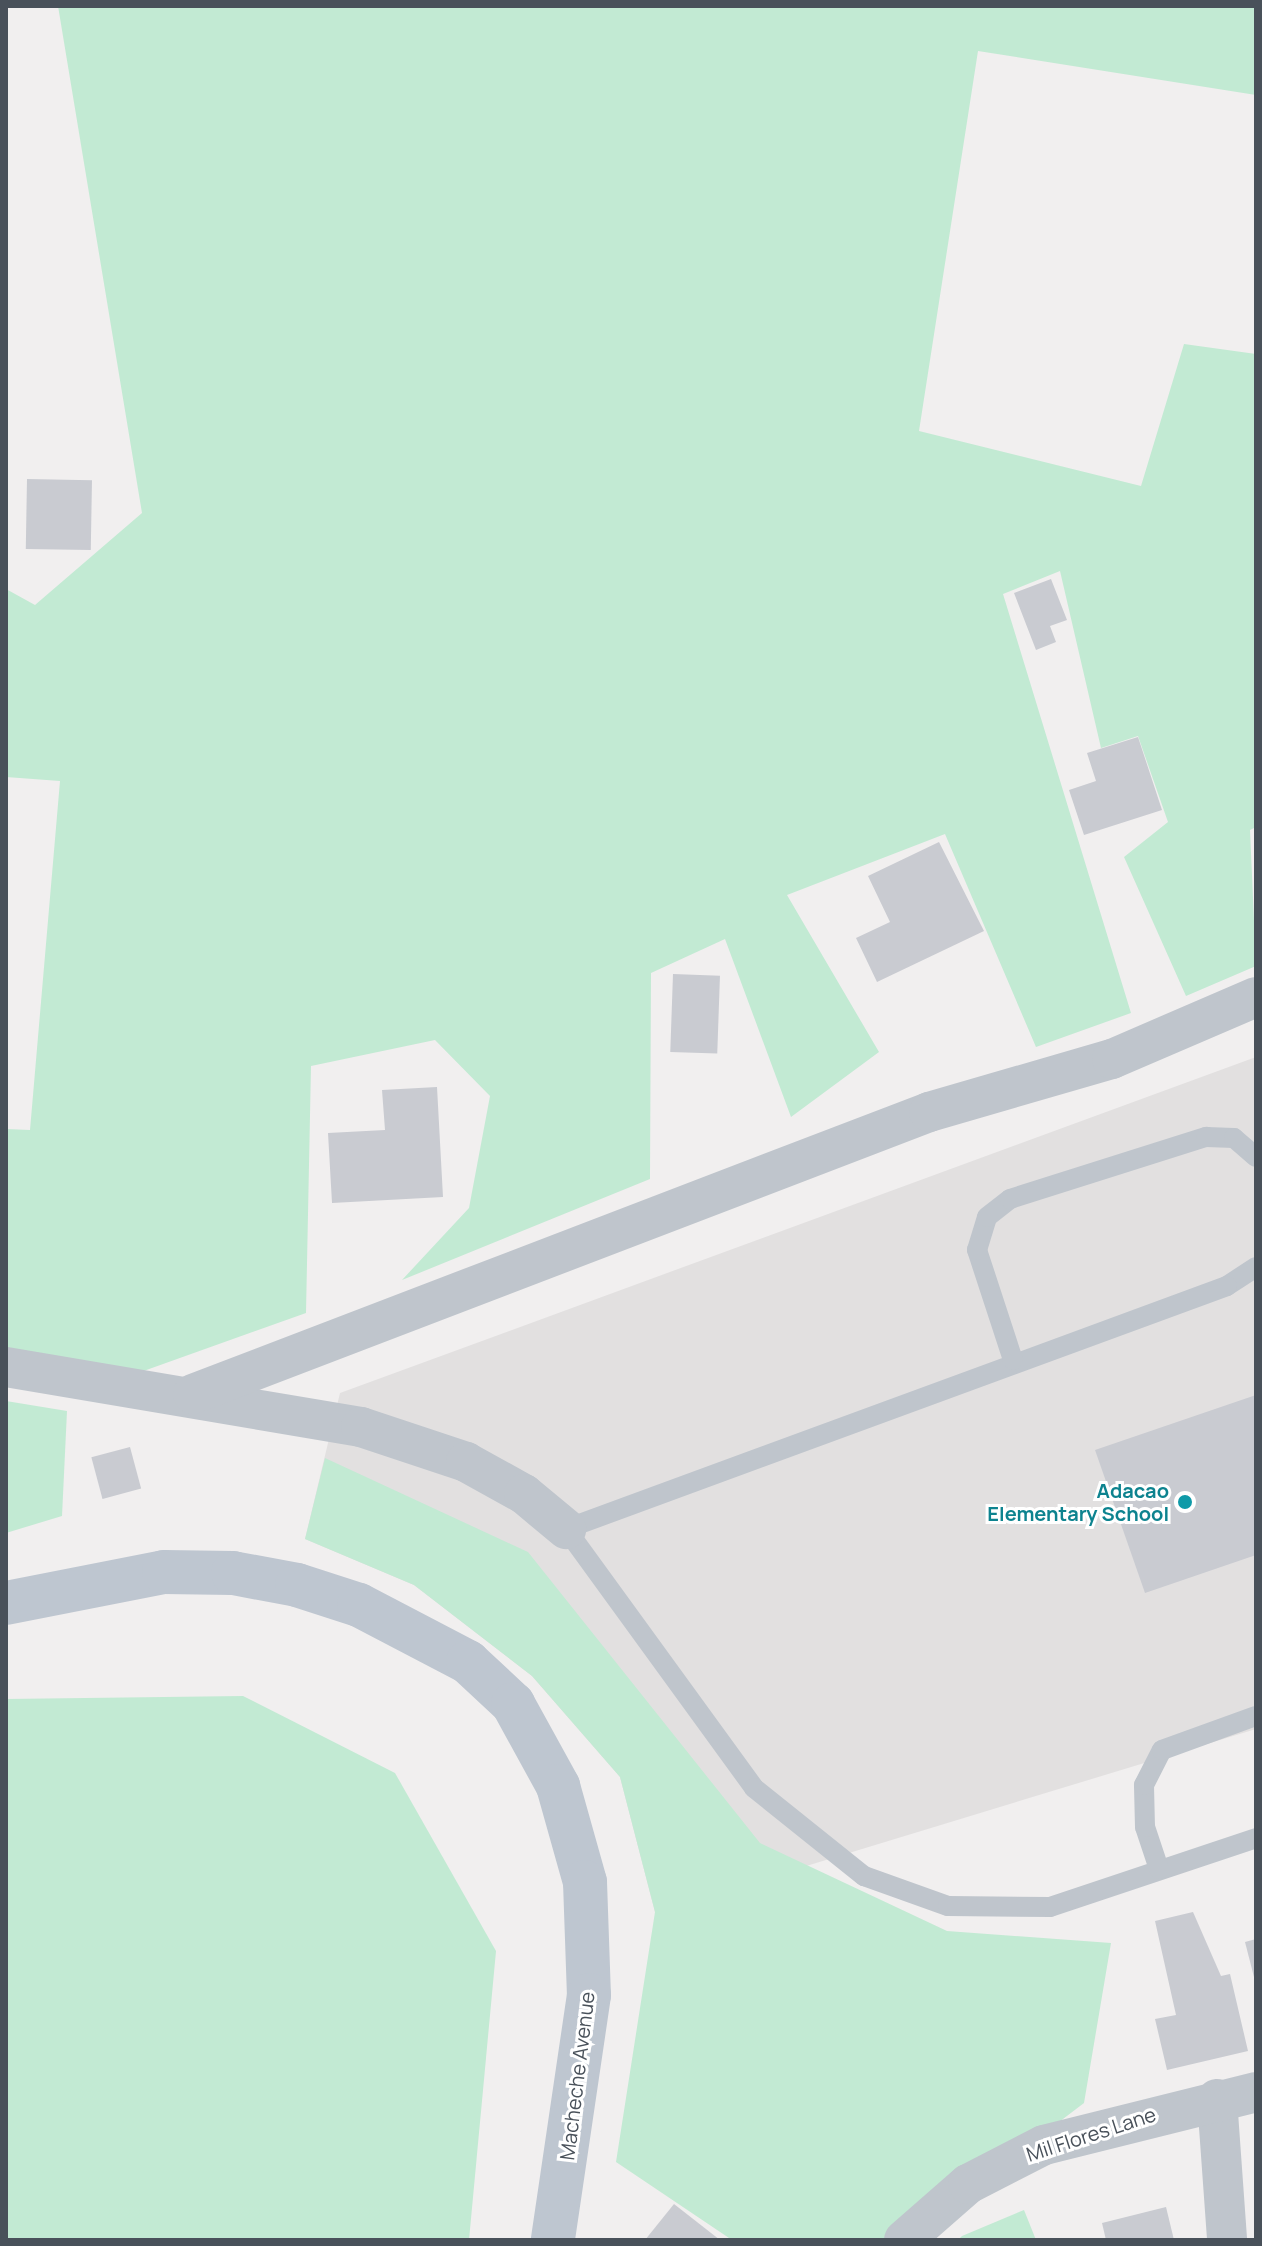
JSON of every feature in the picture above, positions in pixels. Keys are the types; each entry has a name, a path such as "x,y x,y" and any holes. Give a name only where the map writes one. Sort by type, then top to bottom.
{"main road":[{"name":"Macheche Avenue","path":"6,1603 164,1572 284,1583 359,1605 468,1662 513,1704 558,1786 585,1882 589,1995 553,2240"}],"street":[{"path":"193,1394 929,1112 1112,1059 1256,997"},
{"path":"6,1367 193,1394 361,1427 466,1462 524,1494 566,1529"},
{"name":"Mil Flores Lane","path":"904,2240 968,2184 1044,2145 1217,2099 1256,2092"},
{"path":"1217,2099 1227,2240"}],"lane":[{"path":"1013,1360 977,1250 987,1217 1010,1199 1206,1137 1234,1138 1256,1157"},
{"path":"1256,1267 1227,1286 1013,1360 566,1529 754,1788 864,1876 948,1906 1050,1907 1256,1838"},
{"path":"1159,1869 1145,1827 1144,1785 1162,1750 1256,1716"}],"shaded area":[{"path":"1256,1057 1256,1729 655,1912 620,1777 532,1676 414,1585 305,1539 340,1393"}],"green space":[{"path":"58,6 1256,6 1256,95 978,51 919,431 1141,486 1184,344 1256,354 1256,827 1250,830 1256,966 1186,996 1124,857 1168,822 1138,736 1101,748 1060,571 1003,594 1131,1013 1036,1047 945,834 787,895 879,1052 791,1117 725,939 651,973 650,1179 402,1280 469,1208 490,1096 435,1040 311,1066 306,1313 124,1378 6,1357 6,1129 30,1130 60,781 6,777 6,589 35,605 142,513"},
{"path":"6,1401 67,1411 62,1516 6,1533"},
{"path":"325,1458 528,1552 760,1843 947,1931 1111,1943 1084,2103 904,2240 732,2240 616,2162 655,1912 620,1777 532,1676 414,1585 305,1539"},
{"path":"243,1696 395,1773 496,1951 469,2240 6,2240 6,1699"},
{"path":"1024,2210 1036,2240 958,2240 962,2236"}],"building":[{"path":"27,479 92,480 91,550 26,549"},
{"path":"1051,579 1067,620 1050,626 1056,642 1036,650 1014,593"},
{"path":"1138,737 1162,810 1084,835 1069,790 1096,781 1087,753"},
{"path":"939,842 984,931 877,982 856,938 890,922 868,876"},
{"path":"673,974 720,976 717,1054 670,1052"},
{"path":"437,1087 443,1197 332,1203 328,1133 385,1130 382,1090"},
{"name":"Adacao Elementary School","path":"1256,1395 1256,1555 1145,1593 1095,1450"},
{"path":"130,1447 141,1489 102,1499 91,1457"},
{"path":"1193,1912 1221,1976 1230,1974 1248,2051 1167,2070 1155,2019 1176,2015 1155,1921"},
{"path":"1256,1939 1256,1981 1255,1981 1245,1942"},
{"path":"674,2204 720,2240 645,2240"},
{"path":"1166,2207 1174,2240 1106,2240 1102,2223"}],"place":[{"name":"Adacao Elementary School","path":"1185,1502"}]}
